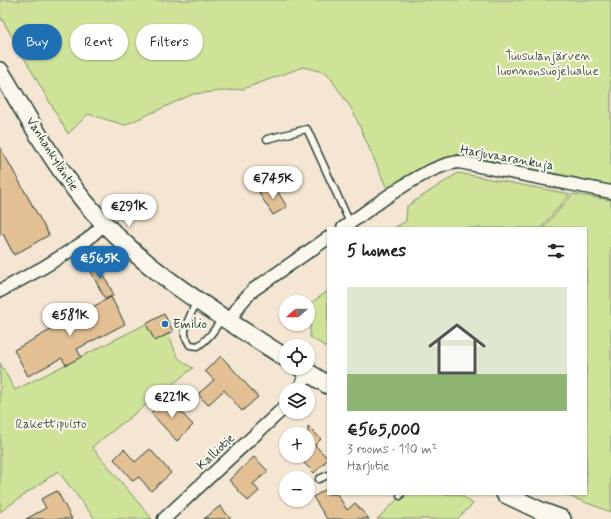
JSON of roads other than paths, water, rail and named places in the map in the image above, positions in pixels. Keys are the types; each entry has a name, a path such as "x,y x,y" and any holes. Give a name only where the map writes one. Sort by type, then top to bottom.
{"street":[{"name":"Vanhankyläntie","path":"0,71 54,160 84,201 104,224 139,257 174,285 279,354"},
{"name":"Harjuvaarankuja","path":"347,226 430,170 451,163 460,162 611,192"},
{"path":"0,291 44,267 87,240 104,224"},
{"path":"226,320 253,290 327,239"},
{"path":"313,375 327,384"},
{"name":"Kalliotie","path":"164,519 279,412"},
{"path":"508,495 543,512 562,519"}],"lane":[{"path":"267,139 307,129 347,226"},
{"path":"196,300 185,328 185,336 190,345 198,346 203,343 226,320"},
{"path":"319,479 327,475"}],"place":[{"name":"Emilio","path":"165,324"}],"park label":[{"name":"Tuusulanjärven luonnonsuojelualue","path":"548,64"},
{"name":"Rakettipuisto","path":"51,424"}]}
